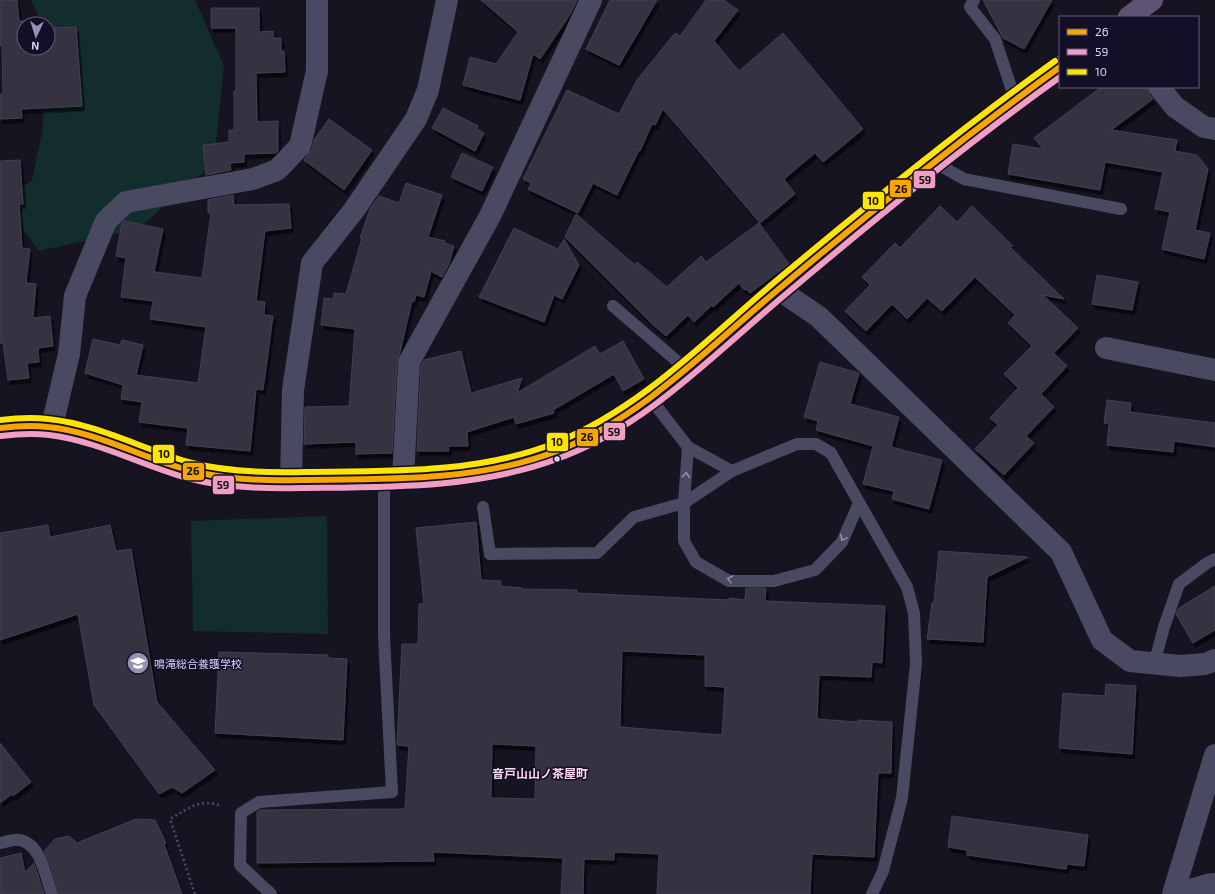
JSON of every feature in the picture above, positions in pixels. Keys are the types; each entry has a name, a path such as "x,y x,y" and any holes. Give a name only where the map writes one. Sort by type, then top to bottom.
{"main road":[{"path":"1130,16 1152,0"},
{"path":"0,428 30,425 52,426 78,432 193,471 247,480 291,481 393,478 474,472 539,457 580,441 613,423 650,398 686,369 778,289 934,162 1015,99 1059,68"}],"street":[{"path":"52,426 69,354 75,296 106,222 126,202 253,179 277,170 300,146 317,71 317,0"},
{"path":"291,481 293,390 312,263 354,210 416,119 428,90 447,0"},
{"path":"393,478 409,362 490,216 591,0"},
{"path":"1160,88 1175,107 1204,127 1215,129"},
{"path":"778,289 819,317 1061,552 1102,640 1130,661 1180,666 1205,664 1215,660"},
{"path":"1106,348 1215,370"},
{"path":"1173,894 1215,755"},
{"path":"1176,894 1215,884"}],"lane":[{"path":"974,0 970,7 995,39 1015,99"},
{"path":"934,162 964,179 1121,209"},
{"path":"613,306 686,369"},
{"path":"650,398 688,447 732,471"},
{"path":"483,507 490,554 597,553 634,518 684,502 732,471 797,444 816,444 831,453 907,587 914,613 916,664 902,798 883,871 872,894"},
{"path":"688,447 684,502 684,541 696,562 729,581 774,582 815,570 842,542 859,503"},
{"path":"271,894 240,865 241,813 260,802 392,792 384,636 393,478"},
{"path":"1154,664 1164,627 1179,584 1207,563 1215,559"},
{"path":"0,843 18,839 29,844 38,852 52,894"}],"path":[{"path":"195,894 170,819 197,804 212,803 241,813"}],"green space":[{"path":"31,0 195,0 224,66 214,163 138,229 39,251 15,219 17,191 32,180 43,128 44,56 56,56 56,16 38,16"},
{"path":"327,516 328,634 193,631 191,521"}],"building":[{"path":"0,0 17,0 19,16 16,16 16,56 56,56 56,28 76,27 82,106 21,109 22,118 0,119 0,94 3,94 2,45 0,46"},
{"path":"481,0 577,0 571,13 540,59 533,54 520,100 463,85 470,57 496,64 518,32"},
{"path":"610,0 657,0 619,65 586,49"},
{"path":"706,0 724,0 738,10 714,41 739,71 783,33 863,129 823,162 815,153 784,179 795,194 760,223 663,109 655,125 652,124 617,195 593,183 578,213 528,189 531,183 523,179 567,90 619,114 637,80 675,33 680,36"},
{"path":"983,0 1052,0 1024,49 1003,38"},
{"path":"211,8 259,8 259,32 273,31 273,38 281,38 281,51 284,51 285,72 256,73 257,122 278,121 278,151 276,153 244,154 244,162 230,163 231,170 206,175 203,145 229,142 229,130 234,130 234,91 236,91 236,28 211,28"},
{"path":"1100,88 1147,88 1149,94 1153,99 1111,130 1177,140 1175,151 1197,155 1208,169 1195,230 1210,233 1204,259 1162,249 1170,212 1155,209 1163,172 1105,162 1100,190 1008,174 1013,144 1043,149 1034,138"},
{"path":"443,108 478,126 477,129 484,133 475,151 432,128"},
{"path":"329,119 372,150 344,190 304,160 312,149 314,140"},
{"path":"462,153 493,167 482,191 451,177"},
{"path":"20,160 23,204 19,204 22,248 30,249 26,283 36,284 33,318 50,316 53,346 38,348 39,362 27,363 29,378 8,380 3,343 0,343 0,161"},
{"path":"406,183 442,195 428,237 445,241 444,243 454,246 449,264 442,277 431,271 424,297 416,295 414,302 412,301 397,361 392,453 356,454 356,442 304,444 305,407 349,406 355,329 321,325 324,298 333,299 334,293 346,294 362,238 360,238 370,209 379,196 399,203"},
{"path":"233,195 234,205 289,204 291,228 265,231 256,301 265,302 264,315 273,316 263,390 256,389 250,451 186,445 188,428 139,422 142,402 121,399 123,385 85,373 93,339 120,345 122,340 143,345 136,375 198,383 206,327 150,319 153,301 121,297 126,258 116,256 122,223 124,221 163,229 154,272 202,278 211,213 208,213 208,200"},
{"path":"940,206 957,222 972,206 1013,246 1009,246 1064,299 1043,295 1078,328 1054,353 1067,366 1041,394 1054,407 1026,436 1034,443 1004,475 975,449 998,425 990,418 1018,388 1004,374 1032,346 1008,323 1015,315 975,277 942,311 927,298 907,319 892,304 866,331 845,311 870,285 862,277 895,243 900,248"},
{"path":"576,214 635,265 637,262 667,287 701,256 706,262 759,223 789,264 750,293 746,289 744,290 739,283 694,322 688,315 666,336 652,324 565,237"},
{"path":"514,228 558,249 564,239 579,265 562,299 554,295 544,322 479,297"},
{"path":"1097,275 1138,282 1132,310 1092,304"},
{"path":"623,341 644,379 623,391 614,374 553,410 554,413 516,424 514,417 467,432 468,446 448,446 449,451 417,451 421,366 424,360 461,351 471,393 522,378 517,393 595,346 600,354"},
{"path":"820,362 859,373 850,404 899,417 891,447 942,460 929,509 892,499 894,491 863,484 873,446 816,430 818,421 804,417"},
{"path":"1107,400 1131,403 1130,412 1215,423 1215,447 1174,441 1173,452 1107,445 1109,424 1104,423"},
{"path":"476,522 481,580 501,581 501,586 522,589 577,590 577,593 729,600 729,598 745,600 746,588 766,588 765,601 885,606 882,663 872,662 871,677 819,675 817,719 858,722 858,720 892,722 891,773 878,773 874,857 812,854 810,894 657,894 659,854 614,852 614,860 584,859 583,894 561,894 563,858 433,852 434,861 257,863 257,812 260,810 405,809 409,746 397,745 402,644 418,644 419,604 424,604 416,528","holes":["622,651 705,655 705,686 725,687 722,735 620,727","492,744 536,746 535,799 491,798"]},
{"path":"48,525 50,537 110,525 116,551 131,549 157,702 215,770 182,793 172,787 159,794 94,705 78,614 0,640 0,533"},
{"path":"939,551 1028,557 987,577 983,642 927,639 932,603 934,603"},
{"path":"1215,586 1215,630 1193,643 1176,614 1179,608"},
{"path":"219,652 328,655 328,658 347,659 343,740 215,733"},
{"path":"1106,684 1136,686 1132,754 1059,748 1063,693 1105,696"},
{"path":"0,743 31,782 13,796 12,794 0,803"},
{"path":"952,816 1088,835 1084,866 1067,864 1066,869 967,855 967,850 948,847"},
{"path":"136,819 155,820 166,843 164,844 182,894 59,894 51,867 44,851 55,839 69,836 77,843"},
{"path":"21,853 25,872 34,863 44,894 0,894 0,858"}],"transit line":[{"name":"10","path":"0,420 36,418 67,422 85,426 192,463 234,470 262,472 400,471 464,466 525,453 555,443 586,429 645,392 699,349 777,280 880,196 949,141 1055,61"},
{"name":"26","path":"0,428 36,426 67,430 85,434 156,460 192,471 232,478 259,480 398,479 463,474 526,461 557,451 589,437 647,400 702,356 780,288 883,203 953,147 1059,68"},
{"name":"59","path":"1,436 37,434 67,438 84,442 187,478 229,486 258,488 398,486 463,481 526,469 557,459 589,445 620,428 649,409 678,387 887,210 990,129 1059,78"}],"place":[{"name":"鳴滝総合養護学校","path":"138,663"}],"district":[{"name":"音戸山山ノ茶屋町","path":"540,773"}]}
